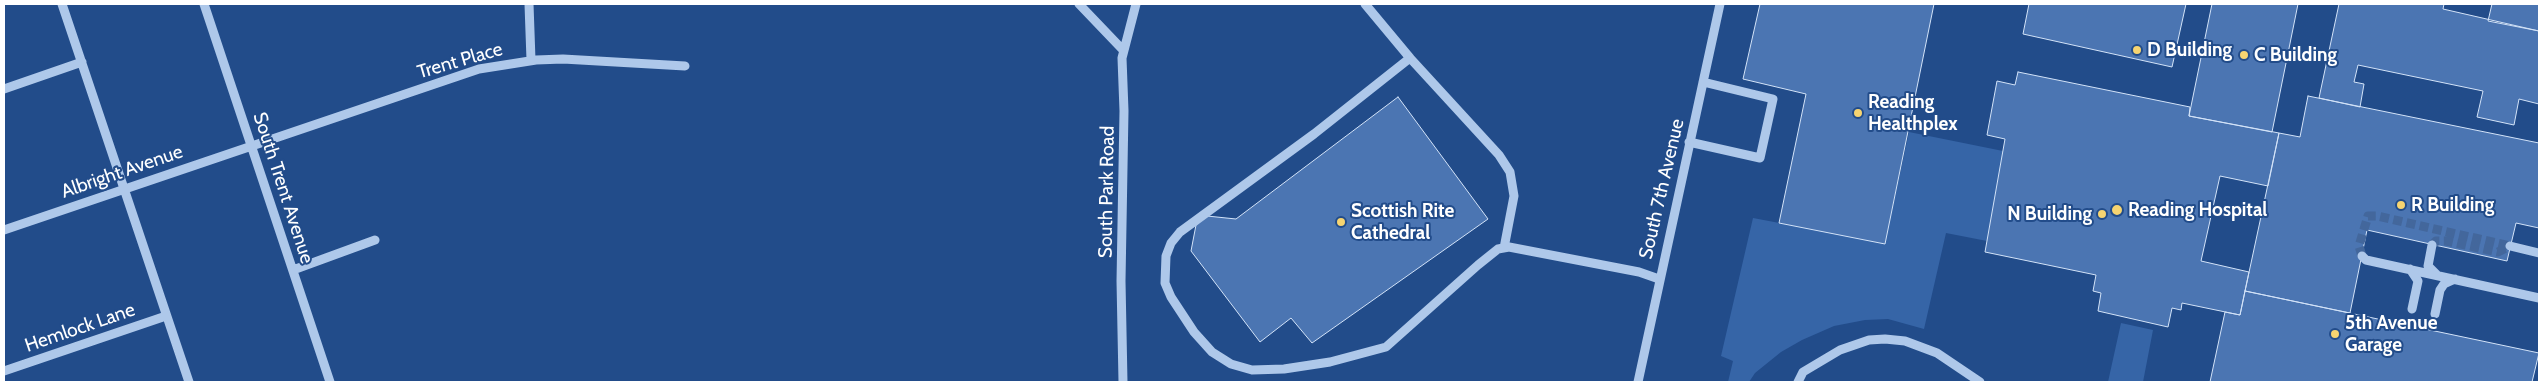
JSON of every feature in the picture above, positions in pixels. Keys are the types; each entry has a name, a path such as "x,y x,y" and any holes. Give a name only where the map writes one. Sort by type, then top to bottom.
{"street":[{"path":"62,4 189,382"},
{"name":"South Trent Avenue","path":"204,4 330,382"},
{"path":"529,4 531,60"},
{"path":"1079,4 1123,50"},
{"name":"South Park Road","path":"1124,382 1122,281 1123,50 1136,4"},
{"path":"1365,4 1410,58 1499,154 1510,172 1514,196 1504,248"},
{"name":"South 7th Avenue","path":"1638,382 1658,279 1720,4"},
{"path":"1410,58 1314,134 1180,232 1171,243 1166,256 1165,283 1171,297 1194,332 1212,352 1231,364 1252,370 1284,369 1330,362 1386,347 1478,265 1498,249 1504,248 1524,249 1639,272 1658,279"},
{"name":"Trent Place","path":"252,145 479,69 531,60 563,59 685,66"},
{"path":"4,88 82,62"},
{"path":"1689,142 1760,158 1773,99 1703,82"},
{"name":"Albright Avenue","path":"4,230 252,145"},
{"path":"293,270 375,240"},
{"path":"2432,244 2428,266 2438,275"},
{"path":"2510,246 2539,253"},
{"path":"2362,256 2366,260 2539,298"},
{"path":"2410,269 2418,281 2412,309"},
{"path":"2435,314 2440,290 2444,284 2455,279"},
{"name":"Hemlock Lane","path":"4,372 166,316"},
{"path":"1798,382 1803,372 1840,350 1869,340 1885,339 1905,341 1937,353 1980,382"}],"shaded area":[{"path":"1909,132 2003,151 1987,241 1946,233 1924,329 1888,319 1865,320 1834,326 1802,340 1781,352 1755,373 1749,382 1728,382 1733,361 1721,356 1753,218 1885,243"},
{"path":"2121,323 2153,330 2143,382 2108,382"}],"building":[{"name":"Reading Healthplex","path":"1760,4 1934,4 1885,244 1779,223 1806,94 1743,79"},
{"name":"D Building","path":"2029,4 2186,4 2172,67 2023,34"},
{"name":"C Building","path":"2212,4 2298,4 2272,132 2189,116"},
{"path":"2339,4 2444,4 2443,9 2539,31 2539,104 2519,99 2514,125 2477,117 2483,91 2358,65 2354,82 2364,84 2360,107 2319,98"},
{"path":"2492,4 2539,4 2539,31 2488,21"},
{"name":"N Building","path":"2018,72 2190,107 2189,116 2279,133 2268,186 2220,176 2201,261 2249,272 2240,315 2182,303 2181,310 2172,308 2168,327 2098,311 2101,293 2093,291 2096,275 1985,252 2005,139 1987,135 1997,81 2015,85"},
{"name":"R Building","path":"2308,96 2539,143 2539,228 2516,223 2507,261 2367,230 2350,313 2245,291 2279,133 2300,137"},
{"name":"Scottish Rite Cathedral","path":"1398,97 1488,219 1312,343 1291,318 1260,342 1191,251 1196,225 1207,216 1236,219"},
{"name":"5th Avenue Garage","path":"2245,291 2539,353 2532,382 2210,382 2225,312 2240,315"}],"tunnel":[{"path":"2362,256 2359,246 2368,216 2377,216 2510,246"},
{"path":"2432,245 2436,241 2446,241 2498,252 2510,246"}],"place":[{"name":"D Building","path":"2137,50"},
{"name":"C Building","path":"2244,55"},
{"name":"Reading Healthplex","path":"1858,113"},
{"name":"R Building","path":"2401,205"},
{"name":"Reading Hospital","path":"2117,210"},
{"name":"N Building","path":"2102,214"},
{"name":"Scottish Rite Cathedral","path":"1341,222"},
{"name":"5th Avenue Garage","path":"2335,334"}]}
